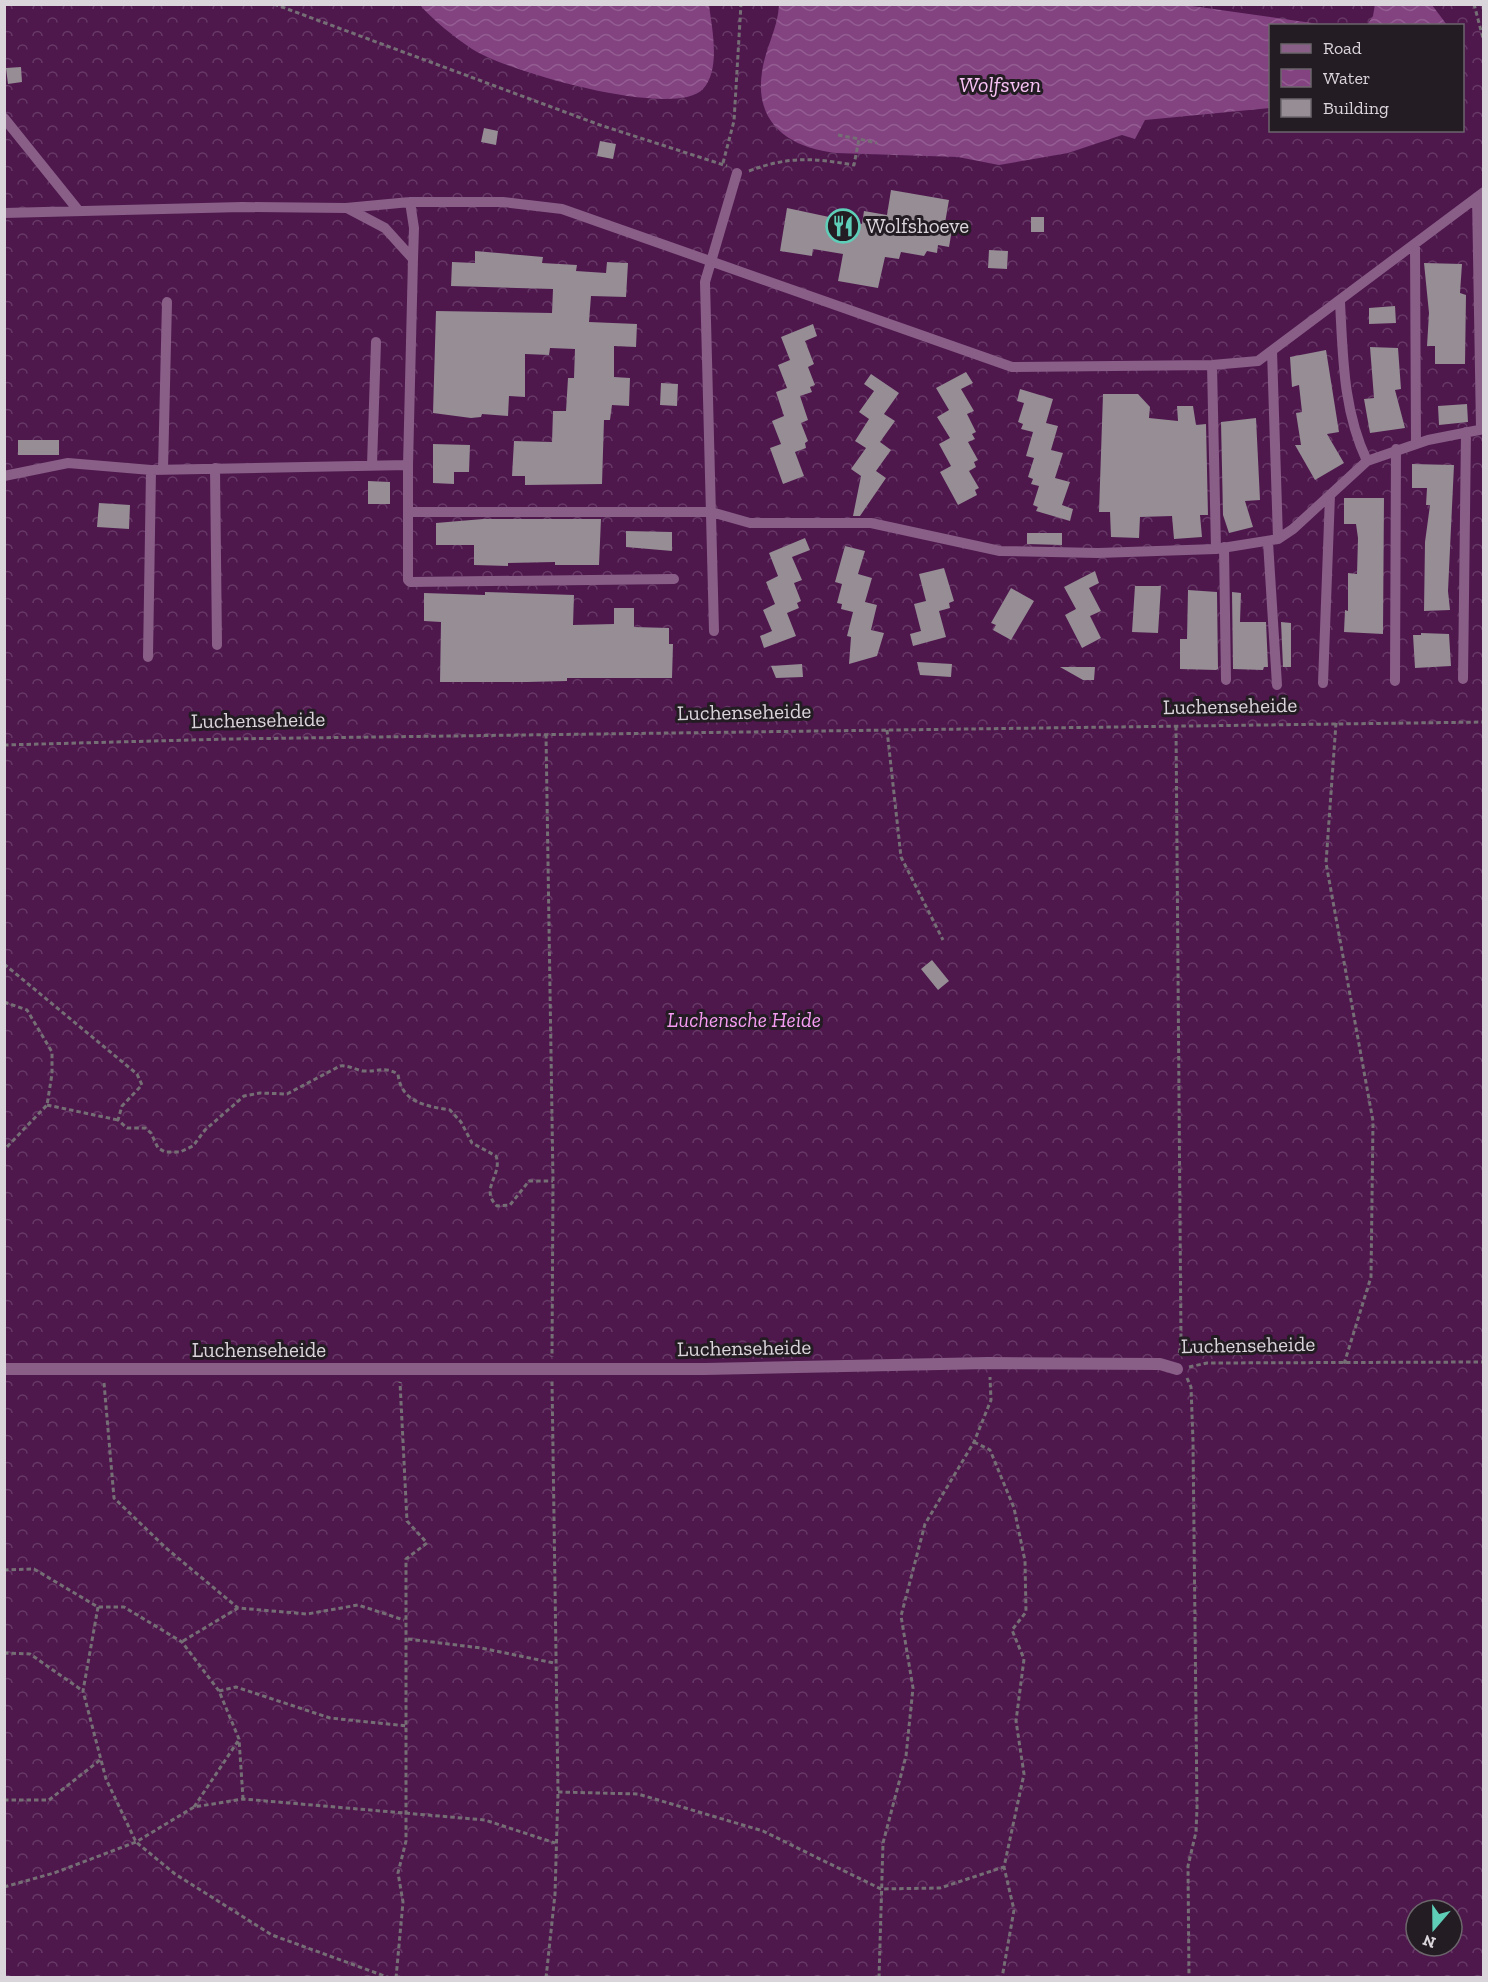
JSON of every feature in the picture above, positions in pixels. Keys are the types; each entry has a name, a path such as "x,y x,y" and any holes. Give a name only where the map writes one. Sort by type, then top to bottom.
{"street":[{"name":"Luchenseheide","path":"4,1369 552,1370 988,1363 1160,1364 1177,1369"}],"lane":[{"path":"4,118 78,210"},
{"path":"714,631 705,282 737,173"},
{"path":"4,213 78,210 346,208 410,202 503,201 562,209 1012,367 1212,365 1258,361 1340,302 1480,194"},
{"path":"408,512 711,512 750,523 871,523 1000,551 1098,553 1220,548 1273,541 1330,495 1367,461 1396,449 1482,429 1480,194"},
{"path":"410,202 414,228 408,465 408,580 410,582 674,579"},
{"path":"346,208 385,228 413,259"},
{"path":"1415,244 1416,444"},
{"path":"163,469 167,302"},
{"path":"1340,302 1345,385 1350,417 1367,461"},
{"path":"372,465 376,342"},
{"path":"1272,351 1273,541 1277,685"},
{"path":"1212,365 1226,680"},
{"path":"1463,679 1467,432"},
{"path":"1395,681 1396,449"},
{"path":"4,476 68,463 151,471 408,465"},
{"path":"215,468 217,645"},
{"path":"148,657 151,471"},
{"path":"1323,683 1330,495"}],"path":[{"path":"274,4 600,125 723,163 737,173 776,161 814,158 854,165 859,140"},
{"path":"723,163 734,121 741,4"},
{"path":"1474,4 1484,42"},
{"path":"838,135 877,143"},
{"name":"Luchenseheide","path":"4,745 1484,722"},
{"path":"1336,723 1326,863 1373,1121 1371,1277 1344,1364"},
{"path":"1176,726 1181,1341 1177,1369 1185,1376 1191,1387 1197,1808 1196,1832 1188,1866 1189,1977"},
{"path":"887,730 901,857 943,940"},
{"path":"546,735 553,1181 554,1664 558,1792 555,1894 546,1977"},
{"path":"4,964 143,1081 122,1106 118,1120"},
{"path":"4,1002 27,1010 52,1052 52,1074 47,1105 4,1150"},
{"path":"47,1105 118,1120 127,1128 146,1128 158,1148 176,1153 193,1146 205,1130 244,1096 260,1092 287,1094 340,1066 349,1065 362,1071 387,1068 398,1074 399,1083 413,1100 430,1108 450,1110 461,1122 472,1143 496,1156 497,1167 489,1188 490,1197 497,1206 510,1205 530,1181 553,1181"},
{"name":"Luchenseheide","path":"1177,1369 1207,1363 1484,1362"},
{"path":"879,1977 883,1843 906,1756 913,1688 901,1616 925,1524 974,1442 991,1400 988,1363"},
{"path":"396,1977 403,1902 398,1873 406,1841 408,1639 404,1620 406,1559 427,1543 407,1521 399,1369"},
{"path":"102,1370 114,1498 166,1548 238,1608 307,1614 358,1605 404,1620"},
{"path":"974,1442 990,1450 1014,1508 1025,1561 1026,1612 1012,1630 1024,1659 1016,1721 1024,1774 1004,1867 1014,1910 1002,1977"},
{"path":"4,1570 34,1569 98,1607 124,1607 182,1642 219,1691 239,1739 243,1799"},
{"path":"98,1607 83,1691 100,1760 136,1842 175,1874 272,1935 390,1977"},
{"path":"182,1642 238,1608"},
{"path":"408,1639 481,1648 554,1664"},
{"path":"4,1653 30,1654 83,1691"},
{"path":"219,1691 236,1687 330,1718 407,1726"},
{"path":"194,1807 239,1739"},
{"path":"4,1800 49,1800 100,1760"},
{"path":"558,1792 638,1794 763,1831 881,1889 940,1888 1004,1867"},
{"path":"4,1887 54,1873 136,1842 194,1807 243,1799 485,1820 555,1843"}],"green space":[{"name":"Luchensche Heide","path":"4,5 1483,5 1483,1977 5,1977"}],"water":[{"path":"1375,4 1432,5 1446,24 1368,24 1373,16"},
{"path":"420,5 709,5 714,48 712,71 703,89 686,97 659,99 589,89 518,69 490,58 458,39"},
{"name":"Wolfsven","path":"779,5 1185,5 1319,24 1269,24 1269,108 1145,120 1135,139 1122,135 1068,153 999,165 958,157 836,153 804,146 790,139 770,119 764,106 761,90 762,72"}],"building":[{"path":"21,67 22,82 8,84 6,68"},
{"path":"484,128 498,131 496,145 481,142"},
{"path":"600,141 616,144 613,159 597,156"},
{"path":"891,190 949,200 945,223 953,224 949,247 938,245 937,253 927,251 924,256 901,252 899,259 885,257 878,288 838,281 843,254 813,249 812,256 780,251 787,208 862,224 864,211 887,215"},
{"path":"1031,217 1044,217 1044,232 1031,232"},
{"path":"989,250 1008,251 1007,269 988,268"},
{"path":"475,251 543,257 542,263 577,265 576,271 606,273 607,262 628,263 626,297 591,296 589,322 637,324 636,347 614,346 614,377 630,378 629,406 612,405 610,420 604,420 602,484 525,485 525,476 512,476 514,441 552,442 553,411 566,411 568,378 574,378 575,349 550,348 549,355 525,354 525,397 509,396 508,416 482,414 481,417 471,418 433,413 436,311 552,313 553,289 451,286 452,262 475,263"},
{"path":"1424,263 1462,264 1460,293 1466,295 1465,364 1435,364 1435,346 1427,346 1429,313"},
{"path":"1395,306 1396,323 1369,324 1369,308"},
{"path":"813,324 817,336 805,341 814,364 808,367 815,385 810,387 812,392 800,396 808,420 801,423 808,441 805,443 806,448 795,452 804,476 783,484 770,448 781,444 772,421 784,416 776,392 787,388 778,365 790,360 781,337"},
{"path":"1370,347 1398,348 1401,389 1395,390 1405,428 1370,433 1364,399 1374,398"},
{"path":"1326,350 1339,432 1327,434 1344,463 1315,480 1295,445 1301,445 1296,413 1302,412 1299,385 1292,387 1290,357"},
{"path":"966,372 973,383 961,389 974,411 967,414 976,432 972,434 975,439 968,442 978,460 974,462 976,467 969,471 979,488 975,490 977,495 958,505 940,472 951,466 939,444 950,438 937,417 949,410 936,388"},
{"path":"871,374 899,393 884,414 895,421 880,442 891,450 876,471 886,478 860,516 853,516 861,476 851,469 866,448 855,441 869,419 859,412 874,391 864,384"},
{"path":"661,383 678,384 677,406 660,405"},
{"path":"1020,389 1053,399 1046,423 1058,426 1051,450 1063,453 1055,478 1070,482 1062,505 1073,509 1070,521 1036,511 1038,507 1033,505 1039,486 1031,484 1033,479 1028,477 1034,458 1026,456 1033,432 1021,429 1023,424 1018,422 1024,403 1017,401"},
{"path":"1103,394 1138,394 1150,407 1149,418 1178,421 1177,406 1193,406 1196,425 1206,424 1208,515 1200,515 1202,537 1174,539 1172,516 1140,517 1139,538 1111,537 1110,512 1099,512"},
{"path":"1467,404 1468,422 1439,425 1438,406"},
{"path":"1256,418 1260,500 1245,501 1253,527 1229,533 1223,515 1221,422"},
{"path":"18,440 59,440 59,455 18,455"},
{"path":"433,444 470,445 469,472 454,472 454,484 433,483"},
{"path":"1412,464 1454,465 1448,591 1450,610 1424,611 1425,542 1430,505 1426,505 1427,488 1412,488"},
{"path":"368,481 390,482 390,504 368,504"},
{"path":"1344,498 1384,498 1383,634 1344,632 1345,610 1348,611 1348,573 1357,574 1358,538 1356,524 1344,524"},
{"path":"99,503 130,505 129,529 97,527"},
{"path":"483,519 601,519 599,565 555,565 555,562 508,563 508,566 474,565 474,545 436,545 436,523"},
{"path":"626,531 672,532 672,551 626,547"},
{"path":"1027,533 1062,533 1062,545 1027,544"},
{"path":"805,538 810,550 792,557 802,580 794,583 801,601 797,603 799,608 787,613 796,636 764,648 760,636 772,631 763,610 775,604 766,582 778,576 769,553"},
{"path":"845,546 865,551 858,574 872,578 865,602 877,605 871,630 884,633 877,656 849,664 851,637 847,636 853,612 841,609 842,604 837,603 842,584 835,582"},
{"path":"944,568 954,601 949,603 950,608 939,611 946,637 913,646 910,634 921,631 914,604 926,601 919,574"},
{"path":"1095,571 1099,583 1089,588 1101,611 1090,616 1101,638 1082,648 1065,615 1076,609 1064,587"},
{"path":"1135,586 1161,586 1158,633 1132,632"},
{"path":"1011,588 1034,601 1011,640 993,630 996,625 991,623"},
{"path":"1188,590 1217,592 1218,669 1216,670 1180,669 1180,639 1187,639"},
{"path":"485,592 574,595 573,625 614,624 614,608 634,608 634,627 669,628 669,644 673,644 672,678 567,678 567,681 440,682 441,622 424,621 424,593 485,595"},
{"path":"1232,592 1241,593 1240,622 1266,622 1268,667 1264,667 1263,670 1233,669"},
{"path":"1281,622 1291,623 1291,667 1283,667"},
{"path":"1421,633 1449,634 1451,666 1415,668 1413,635 1421,635"},
{"path":"917,662 952,664 951,677 920,675"},
{"path":"802,664 803,677 776,678 771,666"},
{"path":"1060,667 1095,667 1094,680 1083,680"},
{"path":"932,960 949,981 938,990 921,969"}],"place":[{"name":"Wolfshoeve","path":"843,226"}]}
